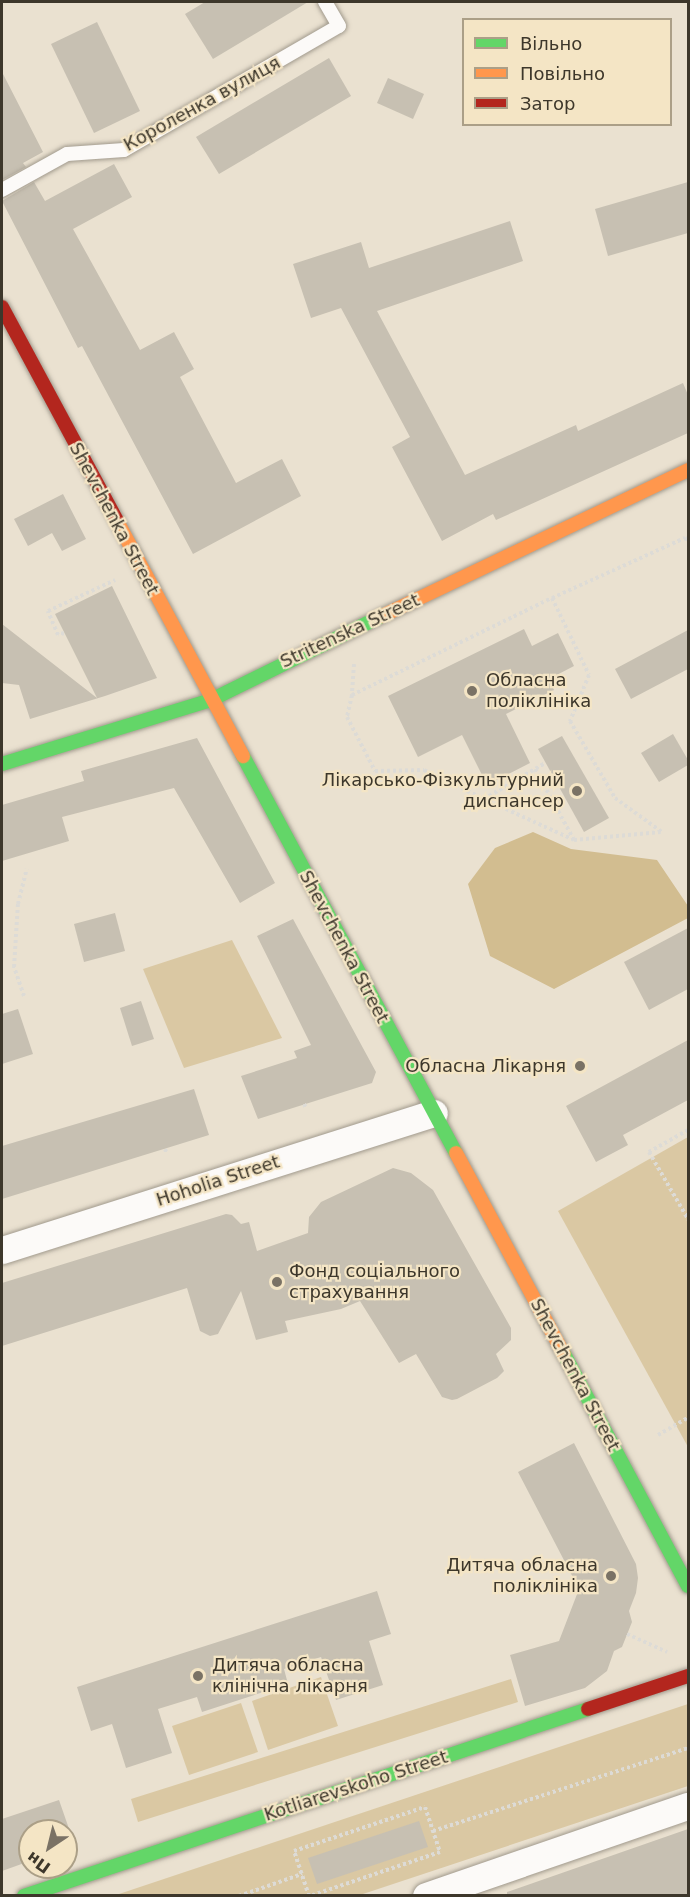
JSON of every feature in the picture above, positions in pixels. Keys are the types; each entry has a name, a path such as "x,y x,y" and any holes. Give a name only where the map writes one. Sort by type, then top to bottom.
{"street":[{"name":"Shevchenka Street","path":"2,307 688,1586"},
{"name":"Stritenska Street","path":"2,764 211,700 248,680 688,470"},
{"name":"Hoholia Street","path":"2,1250 434,1113"},
{"name":"Kotliarevskoho Street","path":"24,1896 688,1676"},
{"path":"426,1896 688,1806"}],"lane":[{"name":"Короленка вулиця","path":"2,190 67,154 124,150 339,26 325,2"}],"path":[{"path":"352,695 552,598 687,538"},
{"path":"64,633 58,635 48,611 115,580"},
{"path":"354,664 352,695 347,717 375,771 424,770 574,840 662,832 615,798 570,721 589,675 552,598"},
{"path":"483,799 545,763"},
{"path":"535,770 574,840"},
{"path":"24,996 14,967 18,904 27,869"},
{"path":"688,1130 649,1152 688,1219"},
{"path":"165,1149 167,1154"},
{"path":"658,1435 688,1418"},
{"path":"627,1634 673,1654"},
{"path":"433,1831 688,1748"},
{"path":"425,1807 440,1852 310,1896 302,1874 294,1851 425,1807"},
{"path":"238,1896 302,1874"}],"shaded area":[{"path":"533,832 571,849 657,860 688,906 688,918 554,989 490,956 468,884 495,848"},
{"path":"232,940 282,1038 184,1068 143,969"},
{"path":"688,1137 688,1447 558,1211"},
{"path":"321,1677 338,1726 268,1750 252,1701"},
{"path":"511,1679 518,1702 138,1822 131,1799"},
{"path":"241,1703 258,1752 189,1775 172,1726"},
{"path":"688,1704 688,1786 360,1895 113,1896"}],"building":[{"path":"205,2 308,2 213,59 185,14"},
{"path":"97,22 140,111 94,133 51,44"},
{"path":"329,58 351,96 219,174 196,137"},
{"path":"2,72 43,152 23,163 26,167 2,180"},
{"path":"388,78 424,94 413,119 377,103"},
{"path":"114,164 132,197 73,229 140,350 174,332 194,369 180,377 236,483 282,459 301,496 193,554 82,346 78,348 2,201 34,182 45,201"},
{"path":"688,182 688,233 608,256 595,209"},
{"path":"510,221 523,261 377,311 465,475 576,425 578,431 683,383 688,395 688,433 496,520 493,514 442,541 392,447 410,437 341,308 311,318 293,264 361,242 369,268"},
{"path":"63,494 86,539 62,551 52,533 28,546 14,519"},
{"path":"112,586 157,678 105,696 30,719 19,685 2,683 2,624 97,698 55,614"},
{"path":"524,629 532,646 558,633 574,666 549,679 554,690 506,714 530,763 487,785 462,735 418,757 388,696"},
{"path":"688,630 688,669 631,699 615,669"},
{"path":"673,734 688,760 688,765 659,782 641,753"},
{"name":"Лікарсько-Фізкультурний диспансер","path":"562,736 609,818 584,832 538,749"},
{"path":"197,738 275,883 240,903 174,788 62,817 69,841 2,861 2,805 84,781 81,771"},
{"path":"115,913 125,951 84,962 74,924"},
{"path":"293,919 376,1072 372,1083 258,1119 241,1076 297,1058 294,1051 311,1045 257,936"},
{"path":"688,928 688,989 649,1010 624,962"},
{"path":"141,1001 154,1039 132,1046 120,1008"},
{"path":"18,1009 33,1054 2,1064 2,1014"},
{"path":"688,1040 688,1100 623,1135 628,1145 596,1162 566,1106"},
{"path":"194,1089 209,1135 2,1199 2,1146"},
{"path":"393,1168 411,1173 433,1190 511,1328 511,1340 496,1354 504,1371 497,1378 457,1399 442,1397 416,1354 399,1363 360,1301 341,1309 285,1321 288,1332 256,1340 241,1291 218,1334 210,1336 200,1331 187,1288 2,1346 2,1283 226,1214 232,1215 241,1224 249,1222 257,1251 308,1233 309,1217 321,1202"},
{"name":"Дитяча обласна поліклініка","path":"574,1443 636,1564 638,1578 636,1593 629,1611 632,1622 622,1647 614,1651 607,1671 585,1688 525,1706 510,1655 559,1641 579,1589 518,1472"},
{"name":"Дитяча обласна клінічна лікарня","path":"377,1591 391,1634 369,1641 383,1685 336,1700 321,1657 284,1669 288,1684 202,1712 197,1697 158,1709 172,1753 126,1768 112,1724 91,1731 77,1687"},
{"path":"59,1800 66,1819 18,1819 18,1865 2,1871 2,1819"},
{"path":"419,1821 428,1847 317,1884 308,1858"},
{"path":"688,1829 688,1896 507,1896 507,1892"}],"traffic: fast":[{"path":"2,764 211,700 382,616"},
{"path":"243,756 456,1153"},
{"path":"564,1354 688,1586"},
{"path":"24,1896 588,1709"}],"traffic: slow":[{"path":"382,616 688,470"},
{"path":"117,521 243,756"},
{"path":"456,1153 564,1354"}],"traffic: jam":[{"path":"2,307 117,521"},
{"path":"588,1709 688,1676"}],"place":[{"name":"Обласна поліклініка","path":"472,691"},
{"name":"Лікарсько-Фізкультурний диспансер","path":"577,791"},
{"name":"Обласна Лікарня","path":"580,1066"},
{"name":"Фонд соціального страхування","path":"277,1282"},
{"name":"Дитяча обласна поліклініка","path":"611,1576"},
{"name":"Дитяча обласна клінічна лікарня","path":"198,1676"}]}
